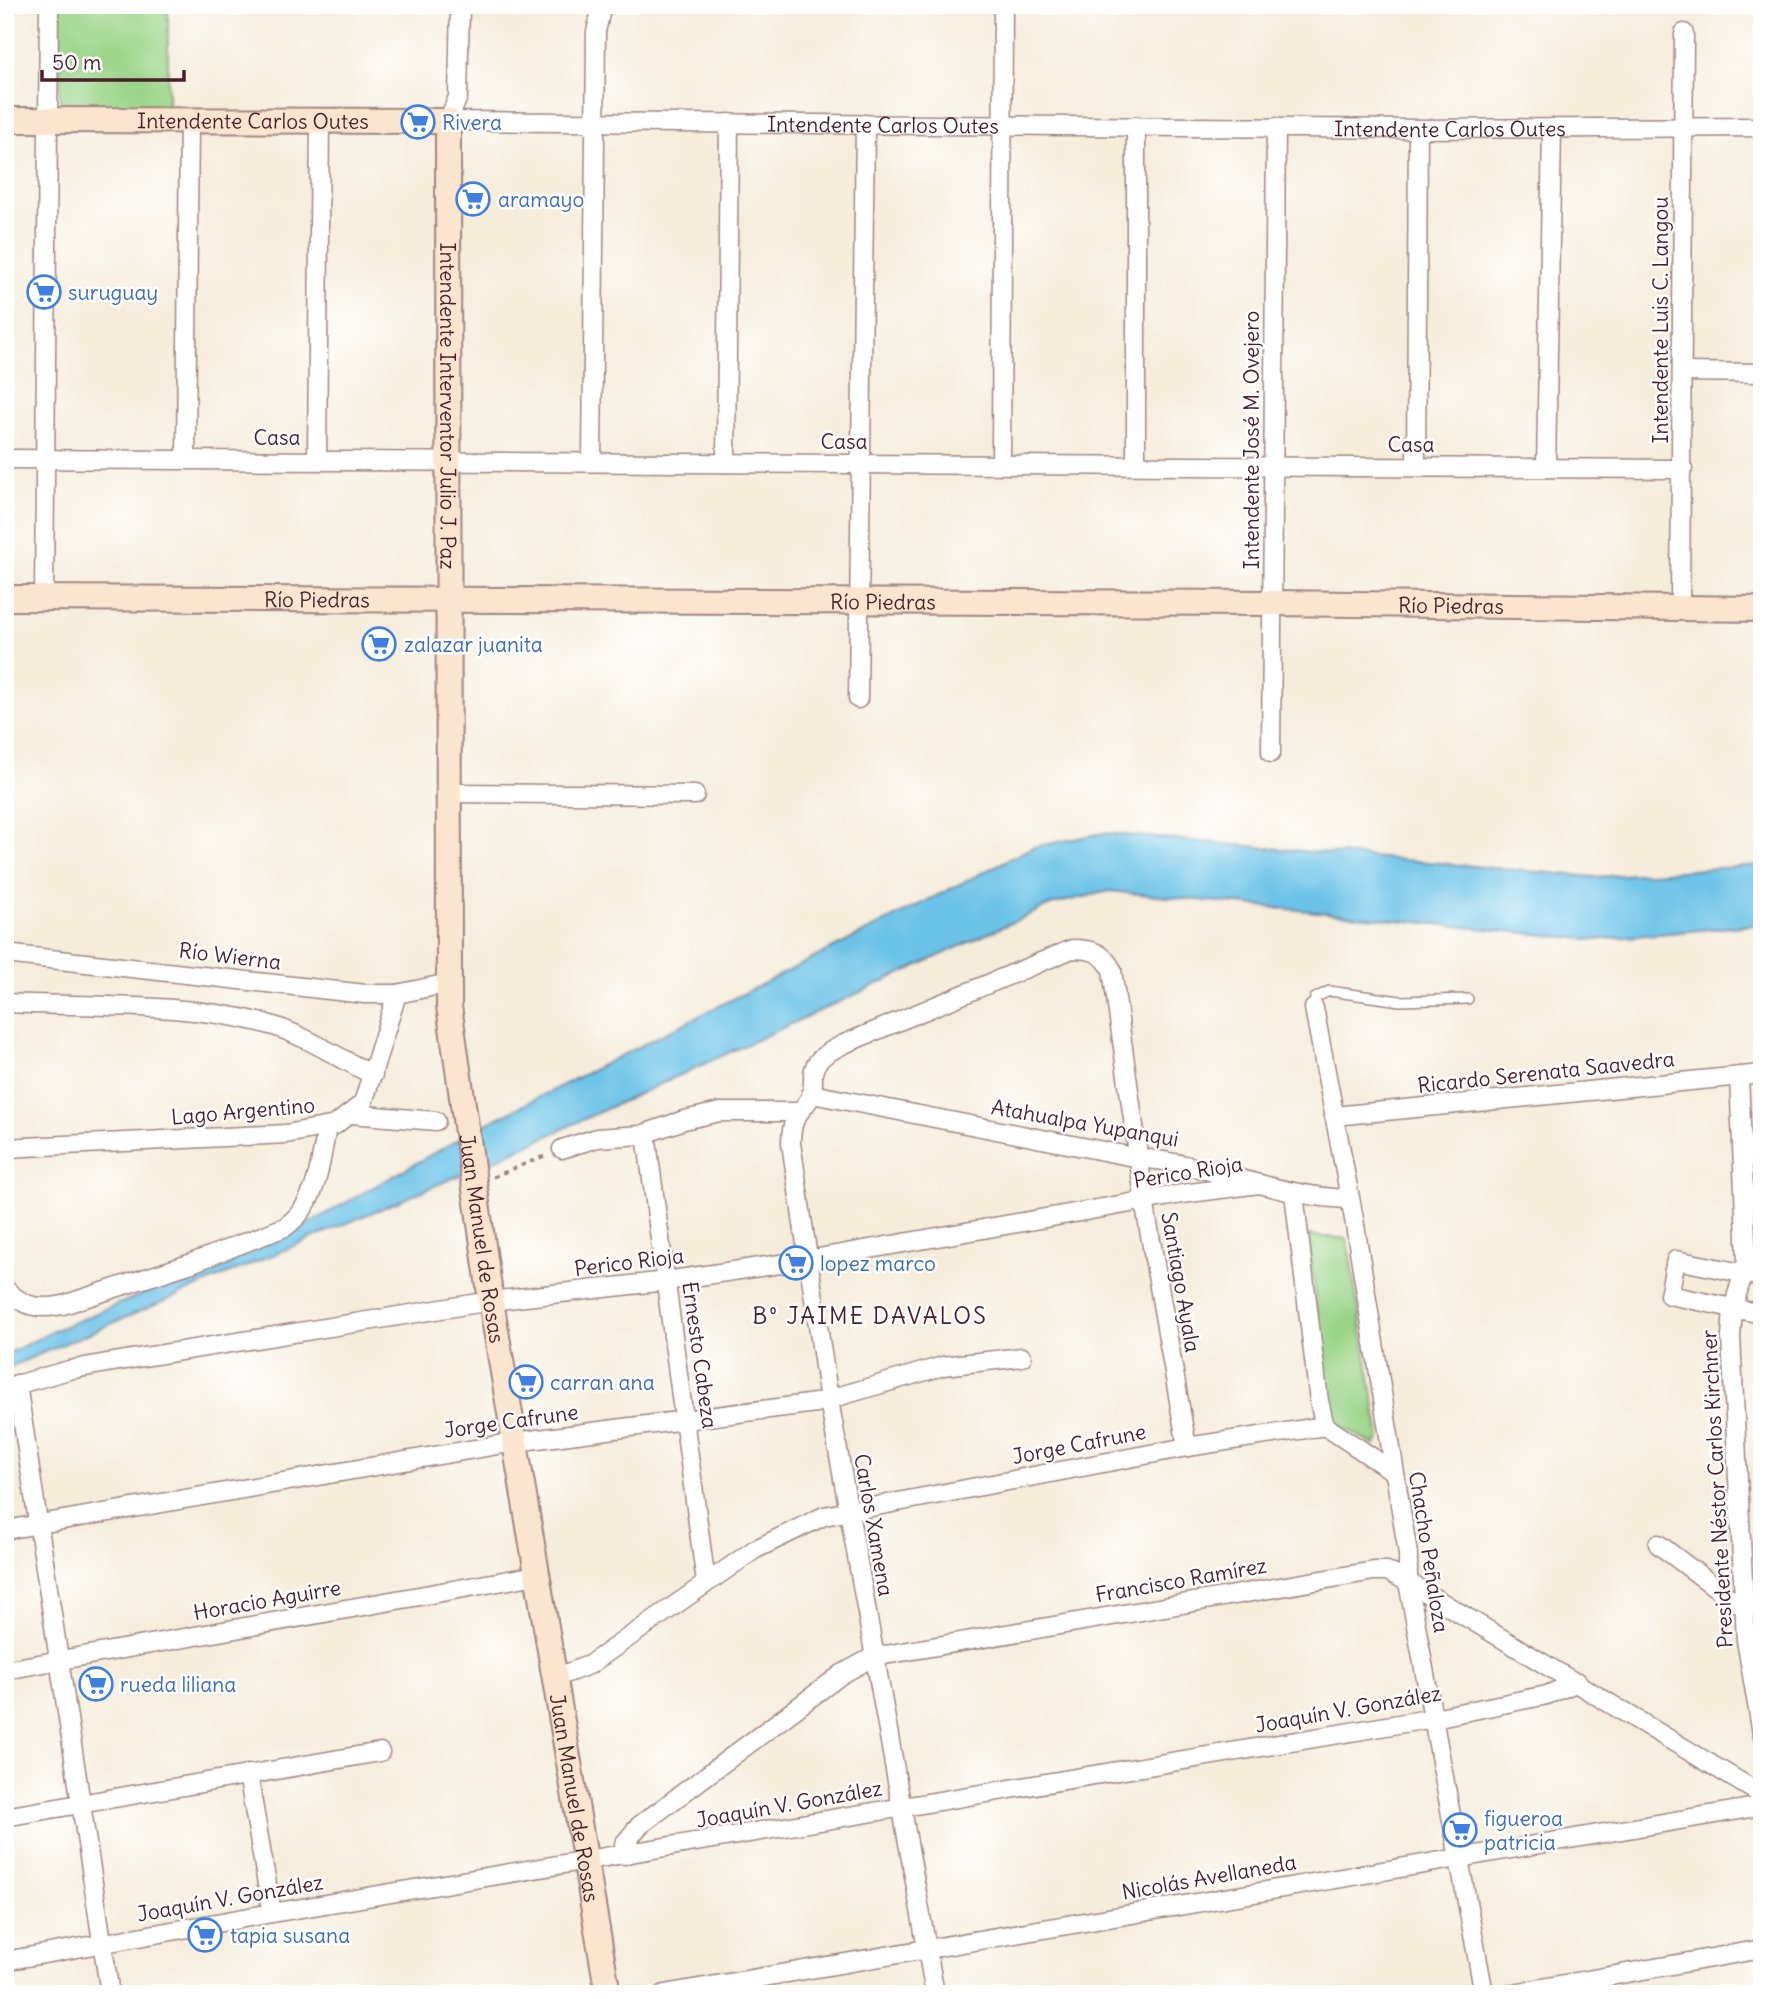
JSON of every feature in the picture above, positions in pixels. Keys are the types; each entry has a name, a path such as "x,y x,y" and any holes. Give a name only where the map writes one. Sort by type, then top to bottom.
{"street":[{"path":"44,599 49,5"},
{"name":"Intendente Interventor Julio J. Paz","path":"451,600 447,461 448,121 458,97 460,5"},
{"path":"592,462 596,32 602,5"},
{"path":"1001,464 1003,5"},
{"name":"Intendente Luis C. Langou","path":"1680,607 1684,33"},
{"name":"Intendente Carlos Outes","path":"5,120 1003,124 1418,130 1762,127"},
{"path":"186,459 189,121"},
{"path":"317,460 320,121"},
{"path":"726,463 729,123"},
{"path":"858,699 865,124"},
{"path":"1136,126 1136,466"},
{"name":"Intendente José M. Ovejero","path":"1271,753 1276,127"},
{"path":"1546,468 1552,128"},
{"path":"1416,467 1418,130"},
{"path":"1683,372 1762,373"},
{"name":"Casa","path":"5,458 1683,469"},
{"name":"Río Piedras","path":"5,598 1273,603 1762,609"},
{"name":"Juan Manuel de Rosas","path":"451,600 449,983 465,1123 491,1301 608,1994"},
{"path":"448,793 695,795"},
{"name":"Santiago Ayala","path":"812,1094 814,1069 820,1060 844,1044 1072,949 1088,949 1107,960 1112,970 1145,1202 1187,1447"},
{"name":"Río Wierna","path":"5,954 331,991 397,994 449,983"},
{"name":"Lago Argentino","path":"5,1148 286,1134 327,1127 351,1114 363,1103 397,994"},
{"path":"5,1003 178,1011 235,1017 285,1031 373,1075"},
{"name":"Chacho Peñaloza","path":"1314,1008 1408,1554 1408,1582 1461,1857 1484,1994"},
{"name":"Ricardo Serenata Saavedra","path":"1334,1116 1762,1074"},
{"name":"Presidente Néstor Carlos Kirchner","path":"1739,1076 1747,1261 1753,1275 1733,1308 1731,1337 1753,1606 1748,1661 1762,1734"},
{"path":"562,1149 597,1138 646,1134 684,1120 720,1112 796,1112 812,1094"},
{"name":"Atahualpa Yupanqui","path":"812,1094 1139,1158 1174,1162 1294,1194 1349,1199"},
{"name":"Carlos Xamena","path":"796,1112 791,1127 791,1143 829,1400 935,1994"},
{"path":"351,1114 436,1121"},
{"path":"5,1289 27,1307 45,1309 63,1306 189,1264 285,1227 298,1218 308,1204 327,1127"},
{"name":"Ernesto Cabeza","path":"646,1134 687,1421 706,1583"},
{"name":"Perico Rioja","path":"11,1386 82,1367 491,1301 666,1281 807,1260 1259,1184"},
{"path":"1294,1194 1319,1401 1325,1426 1394,1472"},
{"path":"1753,1275 1676,1260 1669,1295 1762,1314"},
{"name":"Jorge Cafrune","path":"5,1530 514,1442 829,1400 943,1366 1022,1357"},
{"path":"11,1386 39,1525 79,1805 110,1994"},
{"name":"Jorge Cafrune","path":"554,1678 589,1665 706,1583 779,1536 824,1516 1187,1447 1325,1426"},
{"path":"1658,1544 1735,1602 1753,1606"},
{"name":"Francisco Ramírez","path":"625,1855 624,1844 639,1826 842,1674 873,1657 1374,1571 1387,1571 1408,1582 1762,1794"},
{"name":"Horacio Aguirre","path":"5,1670 537,1575"},
{"name":"Joaquín V. González","path":"5,1961 272,1913 1434,1718 1547,1695 1578,1682"},
{"path":"5,1816 380,1752"},
{"path":"248,1774 272,1913"},
{"name":"Nicolás Avellaneda","path":"664,1994 1762,1806"},
{"path":"1508,1994 1762,1949"}],"lane":[{"path":"1314,1008 1315,999 1329,991 1400,1001 1468,999"}],"path":[{"path":"473,1182 485,1184 493,1177 562,1149"}],"green space":[{"path":"60,5 168,5 168,108 60,108"},
{"path":"1308,1235 1347,1239 1380,1438 1375,1445 1339,1425 1329,1412"}],"water":[{"path":"1104,833 1594,877 1762,865 1762,924 1595,940 1109,891 1050,905 493,1161 5,1369 5,1355 55,1330 290,1234 484,1125 1033,847"}],"place":[{"name":"Rivera","path":"418,122"},
{"name":"aramayo","path":"473,199"},
{"name":"suruguay","path":"44,292"},
{"name":"zalazar juanita","path":"379,644"},
{"name":"lopez marco","path":"796,1263"},
{"name":"carran ana","path":"526,1382"},
{"name":"rueda liliana","path":"96,1684"},
{"name":"figueroa patricia","path":"1460,1830"},
{"name":"tapia susana","path":"205,1935"}],"district":[{"name":"B° JAIME DAVALOS","path":"870,1315"}]}
